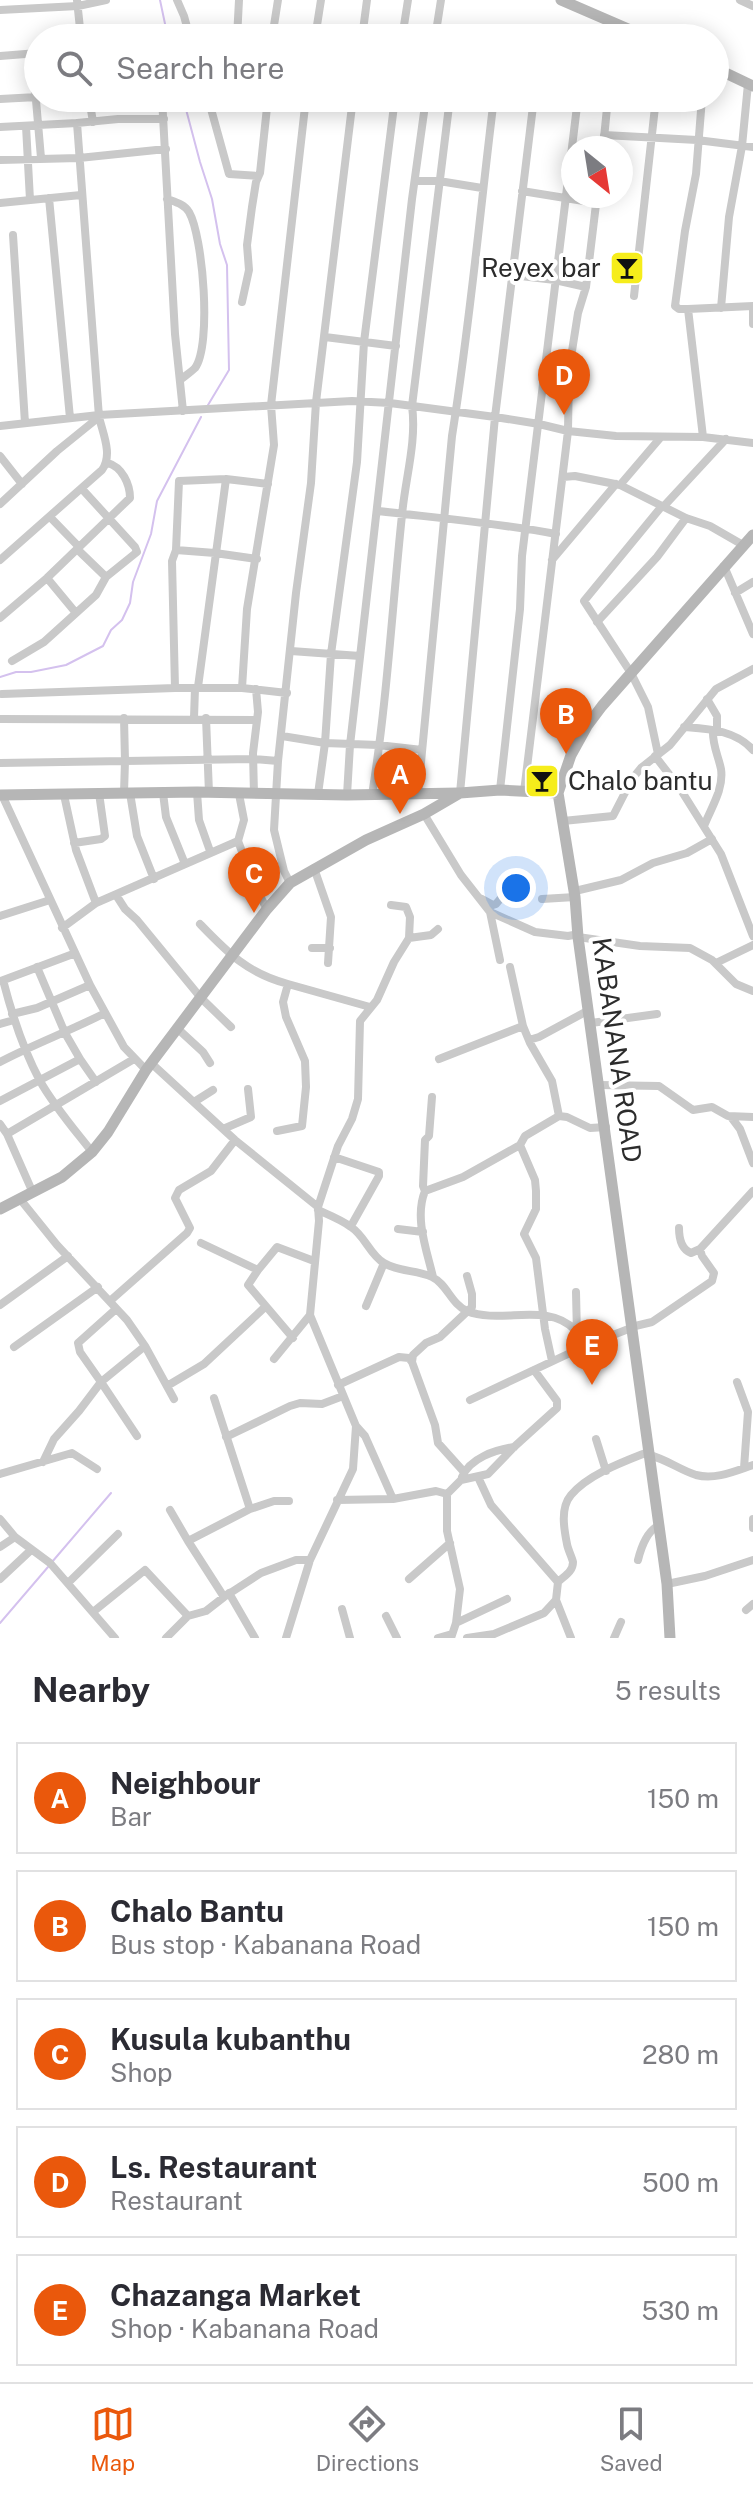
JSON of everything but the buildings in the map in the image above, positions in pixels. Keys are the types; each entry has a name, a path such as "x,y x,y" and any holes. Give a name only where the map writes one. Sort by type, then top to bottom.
{"street":[{"path":"0,10 106,0"},
{"path":"177,0 186,24"},
{"path":"238,24 239,0"},
{"path":"274,24 278,0"},
{"path":"317,24 321,0"},
{"path":"364,24 367,0"},
{"path":"404,24 408,0"},
{"path":"437,24 441,0"},
{"path":"561,0 617,24"},
{"path":"740,0 753,6"},
{"path":"77,3 79,24"},
{"path":"0,56 24,55"},
{"path":"721,308 729,217 750,85 729,75"},
{"path":"0,99 24,98"},
{"path":"37,112 41,158"},
{"path":"91,112 93,122"},
{"path":"163,112 183,411"},
{"path":"212,112 229,174 258,176"},
{"path":"242,302 249,270 248,233 266,112"},
{"path":"242,688 247,609 274,445 271,405 304,112"},
{"path":"290,883 274,830 278,761 311,483 316,402 351,112"},
{"path":"318,794 331,654 357,462 364,342 393,112"},
{"path":"347,795 360,656 424,112"},
{"path":"372,795 385,709 412,435 412,406 450,112"},
{"path":"418,794 452,436 493,112"},
{"path":"460,793 495,417 532,112"},
{"path":"573,136 576,112"},
{"path":"606,112 604,135 697,140 753,147"},
{"path":"634,296 655,112"},
{"path":"700,112 696,174 675,306 679,309 753,306 753,324"},
{"path":"0,127 164,119"},
{"path":"77,123 99,416 108,463"},
{"path":"26,126 30,200"},
{"path":"0,160 79,158 166,149"},
{"path":"416,181 439,181 482,188"},
{"path":"522,191 561,196"},
{"path":"0,203 81,195"},
{"path":"49,198 70,418"},
{"path":"167,199 184,206 190,214 203,271 202,343 196,366 180,380"},
{"path":"500,790 520,609 522,556 563,208"},
{"path":"524,792 568,431 569,370 578,313 586,287 595,208"},
{"path":"13,235 25,423"},
{"path":"512,275 586,287"},
{"path":"688,309 703,437"},
{"path":"325,337 396,346"},
{"path":"0,426 99,416 316,402 361,402 495,417 568,431 703,437 753,443"},
{"path":"0,504 99,416"},
{"path":"552,560 661,437"},
{"path":"726,439 663,506 584,601 631,673 648,707 657,755 721,854 753,936"},
{"path":"0,456 22,484"},
{"path":"0,560 108,463"},
{"path":"0,618 47,578 128,500 131,495 119,469 108,463"},
{"path":"563,477 575,476 618,485 686,518 710,526 743,545"},
{"path":"175,688 171,600 179,481 226,479 268,484"},
{"path":"194,718 226,479"},
{"path":"12,661 44,642 96,595 106,577 137,552 82,489"},
{"path":"378,511 486,522 556,534"},
{"path":"50,517 106,577"},
{"path":"597,622 657,557 686,518"},
{"path":"585,1346 565,1323 544,1315 488,1316 467,1311 433,1277 399,1270 384,1263 351,1226 318,1208 194,1102 149,1066 134,1059 124,1047 73,954 1,795 203,792 372,795 500,790 558,793 564,772 581,737 602,706 753,535"},
{"path":"176,550 257,559"},
{"path":"724,566 753,634"},
{"path":"47,578 76,613"},
{"path":"735,593 753,582"},
{"path":"291,651 360,656"},
{"path":"563,821 613,816 632,779 670,745 716,689 753,669"},
{"path":"2,694 175,688 242,688 287,693"},
{"path":"254,794 256,689"},
{"path":"704,826 721,781 715,730 717,716 707,699"},
{"path":"124,718 127,793 137,836 154,879"},
{"path":"206,718 207,760 199,820 210,851"},
{"path":"0,719 257,720"},
{"path":"684,727 715,730 737,737 753,750"},
{"path":"282,736 325,743 422,750"},
{"path":"0,763 278,761"},
{"path":"74,843 105,836 99,793"},
{"path":"163,793 166,817 185,864"},
{"path":"0,1209 62,1177 92,1152 149,1066 290,883 366,840 424,814 460,793"},
{"name":"KABANANA ROAD","path":"558,793 575,894 578,935 667,1584 670,1638"},
{"path":"239,794 244,820 238,841 267,909"},
{"path":"64,795 74,843 96,903"},
{"path":"424,814 461,875 490,912 500,960"},
{"path":"542,899 575,894 621,880 653,863 687,853 712,839"},
{"path":"62,928 96,903 238,841"},
{"path":"314,868 331,917 328,963"},
{"path":"482,899 496,904 511,886"},
{"path":"116,895 201,998 231,1027"},
{"path":"0,916 50,900"},
{"path":"391,905 409,910 409,938 394,962 382,991 360,1021 358,1099 334,1157 318,1208 310,1315 356,1426 365,1436 393,1499"},
{"path":"490,912 535,932 578,935 640,946 684,947 703,954 736,984 753,991"},
{"path":"200,924 231,957 264,976 370,1007"},
{"path":"409,938 431,935 438,929"},
{"path":"716,963 753,945"},
{"path":"312,948 330,948"},
{"path":"73,954 2,981 13,1017 40,1081 92,1152"},
{"path":"37,967 65,1033 96,1082"},
{"path":"510,967 523,1026 552,1081 559,1116"},
{"path":"277,1131 302,1126 306,1099 305,1061 286,1017 283,1002 288,984"},
{"path":"0,1024 90,985"},
{"path":"529,1040 589,1010"},
{"path":"0,1062 105,1013"},
{"path":"591,1023 657,1014"},
{"path":"439,1059 523,1026"},
{"path":"178,1029 203,1052 210,1063"},
{"path":"0,1101 80,1059"},
{"path":"7,1134 134,1059"},
{"path":"600,1085 659,1086 693,1110 712,1107 731,1117 740,1129 753,1163"},
{"path":"223,1129 251,1117 248,1089"},
{"path":"194,1102 213,1090"},
{"path":"432,1097 429,1136 425,1140 425,1191 420,1215 433,1277"},
{"path":"425,1191 463,1177 520,1145 525,1136 559,1116 590,1128 606,1127"},
{"path":"731,1117 753,1117"},
{"path":"0,1124 33,1193"},
{"path":"137,1436 80,1352 78,1343 187,1233 190,1228 175,1198 179,1190 211,1171 235,1140"},
{"path":"520,1145 535,1180 536,1209 524,1234 536,1258 552,1361"},
{"path":"334,1157 379,1172 351,1226"},
{"path":"679,1228 679,1239 687,1252 700,1249 753,1191"},
{"path":"20,1199 127,1320 174,1399"},
{"path":"398,1229 423,1232"},
{"path":"201,1243 258,1270"},
{"path":"293,1338 248,1285 277,1247 314,1261"},
{"path":"470,1400 585,1346 652,1322 714,1278 700,1249"},
{"path":"0,1305 68,1256"},
{"path":"366,1306 384,1263"},
{"path":"412,1362 413,1355 422,1346 440,1337 472,1307 467,1276"},
{"path":"14,1347 98,1287"},
{"path":"576,1292 577,1335"},
{"path":"167,1386 204,1364 265,1307"},
{"path":"274,1359 310,1315"},
{"path":"43,1462 54,1439 101,1382 145,1346"},
{"path":"338,1385 399,1357 409,1358 432,1416 438,1443 462,1476"},
{"path":"462,1476 488,1474 559,1405 534,1370"},
{"path":"467,1638 494,1634 532,1619 552,1607 558,1582 569,1573 573,1563 563,1516 565,1505 577,1490 606,1471 648,1454 706,1477 749,1466 748,1416 737,1382"},
{"path":"226,1437 290,1406 322,1404 343,1396"},
{"path":"214,1398 250,1509"},
{"path":"286,1638 310,1560 353,1469 356,1426"},
{"path":"596,1439 606,1471"},
{"path":"438,1638 452,1636 460,1589 450,1543 447,1494 484,1456 498,1449 514,1447"},
{"path":"0,1474 72,1453 97,1469"},
{"path":"478,1477 491,1505 558,1582"},
{"path":"337,1500 393,1499 436,1491 447,1494"},
{"path":"188,1541 250,1509 274,1501 289,1501"},
{"path":"170,1510 255,1638"},
{"path":"0,1519 15,1537 50,1563 115,1638"},
{"path":"753,1519 753,1528"},
{"path":"638,1560 642,1544 652,1529 658,1526"},
{"path":"68,1583 118,1534"},
{"path":"0,1547 15,1537"},
{"path":"409,1579 450,1543"},
{"path":"0,1579 31,1550"},
{"path":"166,1638 188,1616 206,1611 271,1568 296,1560 310,1560"},
{"path":"667,1584 705,1576 753,1560"},
{"path":"93,1612 145,1570 188,1616"},
{"path":"456,1623 507,1599"},
{"path":"556,1600 571,1638"},
{"path":"342,1609 350,1638"},
{"path":"386,1616 397,1638"},
{"path":"614,1638 621,1622"}],"waterway":[{"path":"160,0 165,24"},
{"path":"187,112 227,265 229,370 208,405"},
{"path":"0,677 66,665 103,646 130,603 133,582 151,534 157,501 201,417"},
{"path":"52,1562 111,1493"},
{"path":"0,1623 48,1567"}],"place":[{"name":"Reyex bar","path":"627,268"},
{"name":"Ls. Restaurant","path":"564,415"},
{"name":"Chalo Bantu","path":"566,754"},
{"name":"Chalo bantu","path":"542,781"},
{"name":"Neighbour","path":"400,814"},
{"name":"Kusula kubanthu","path":"254,913"},
{"name":"Chazanga Market","path":"592,1385"}]}
